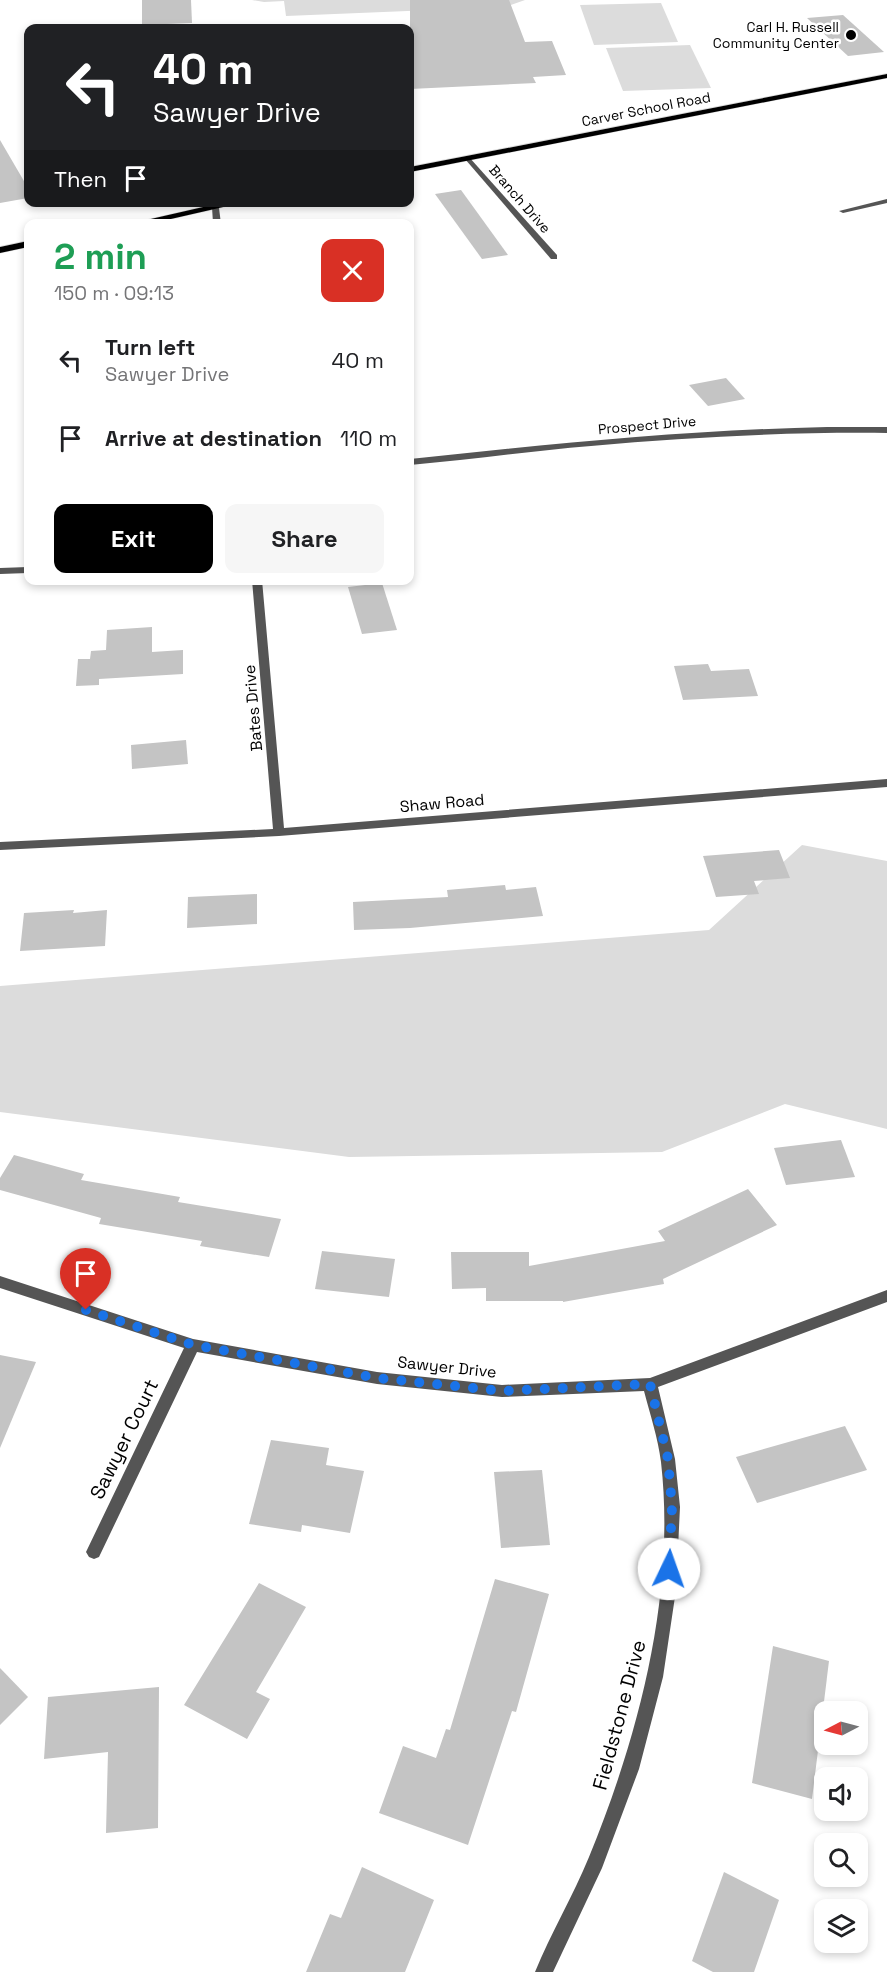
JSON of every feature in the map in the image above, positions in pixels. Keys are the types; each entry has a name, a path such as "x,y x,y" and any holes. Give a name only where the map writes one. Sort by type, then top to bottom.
{"main road":[{"name":"Carver School Road","path":"414,169 886,77"},
{"path":"158,219 215,207"},
{"path":"0,250 24,245"}],"street":[{"name":"Branch Drive","path":"467,158 554,257"},
{"path":"843,211 887,201"},
{"path":"215,207 216,219"},
{"name":"Prospect Drive","path":"414,462 688,435 775,429 887,429"},
{"path":"0,571 24,570"},
{"name":"Bates Drive","path":"257,585 279,832"},
{"name":"Shaw Road","path":"0,846 279,832 887,783"},
{"name":"Sawyer Drive","path":"0,1282 193,1345 377,1378 502,1391 650,1384 887,1296"},
{"name":"Sawyer Court","path":"94,1552 193,1345"},
{"name":"Fieldstone Drive","path":"544,1972 596,1862 631,1769 655,1677 668,1590 672,1507 668,1459 650,1384"}],"shaded area":[{"path":"252,0 525,0 505,7 286,16 284,1"},
{"path":"661,3 678,42 594,45 580,5"},
{"path":"690,45 711,88 623,91 606,48"},
{"path":"802,845 887,861 887,1129 785,1104 662,1152 349,1157 0,1112 0,986 709,930"}],"building":[{"path":"142,0 191,0 192,23 142,24"},
{"path":"410,0 509,0 525,42 552,41 566,75 533,77 536,83 414,89 414,24 410,24"},
{"name":"Carl H. Russell Community Center","path":"843,15 884,52 848,56 807,18"},
{"path":"0,140 24,181 24,199 0,203"},
{"path":"461,190 508,255 482,259 435,194"},
{"path":"726,378 745,399 708,406 689,385"},
{"path":"383,585 397,630 362,634 348,587"},
{"path":"152,627 152,652 183,650 183,674 99,679 99,685 76,686 78,659 90,659 91,651 106,650 107,630"},
{"path":"708,664 711,671 749,669 758,696 683,700 674,666"},
{"path":"186,740 188,764 132,769 131,745"},
{"path":"779,850 790,878 754,881 759,894 716,897 703,856"},
{"path":"505,885 506,890 536,887 543,916 410,928 354,930 353,902 448,897 447,890"},
{"path":"257,894 257,924 187,928 188,897"},
{"path":"74,910 73,913 107,910 105,946 20,951 24,913"},
{"path":"841,1140 855,1177 786,1185 774,1148"},
{"path":"14,1155 84,1174 81,1180 180,1197 178,1202 281,1219 269,1257 200,1246 202,1241 99,1224 101,1218 0,1190 0,1178"},
{"path":"748,1189 777,1225 663,1279 664,1284 563,1302 486,1301 486,1288 452,1289 451,1252 529,1252 529,1266 665,1241 658,1231"},
{"path":"322,1251 395,1259 389,1297 315,1289"},
{"path":"0,1355 36,1362 0,1448"},
{"path":"845,1426 867,1470 757,1503 736,1457"},
{"path":"271,1440 329,1448 326,1465 364,1471 350,1533 302,1525 301,1532 249,1524"},
{"path":"542,1470 550,1545 501,1548 494,1472"},
{"path":"495,1579 549,1594 516,1712 512,1711 468,1845 379,1813 403,1746 436,1758 446,1729 450,1730"},
{"path":"259,1583 306,1607 256,1692 270,1699 247,1739 184,1705"},
{"path":"773,1646 829,1661 824,1701 814,1701 814,1755 817,1755 816,1767 814,1767 812,1799 752,1783"},
{"path":"0,1668 28,1697 0,1725"},
{"path":"159,1687 158,1828 106,1833 108,1752 44,1759 48,1697"},
{"path":"362,1867 434,1900 405,1972 306,1972 330,1914 341,1918"},
{"path":"724,1872 779,1900 754,1972 713,1972 692,1961"}],"place":[{"name":"Carl H. Russell Community Center","path":"851,35"}],"route":[{"path":"86,1310 193,1345 377,1378 502,1391 650,1384 668,1459 672,1507 669,1569"}]}
